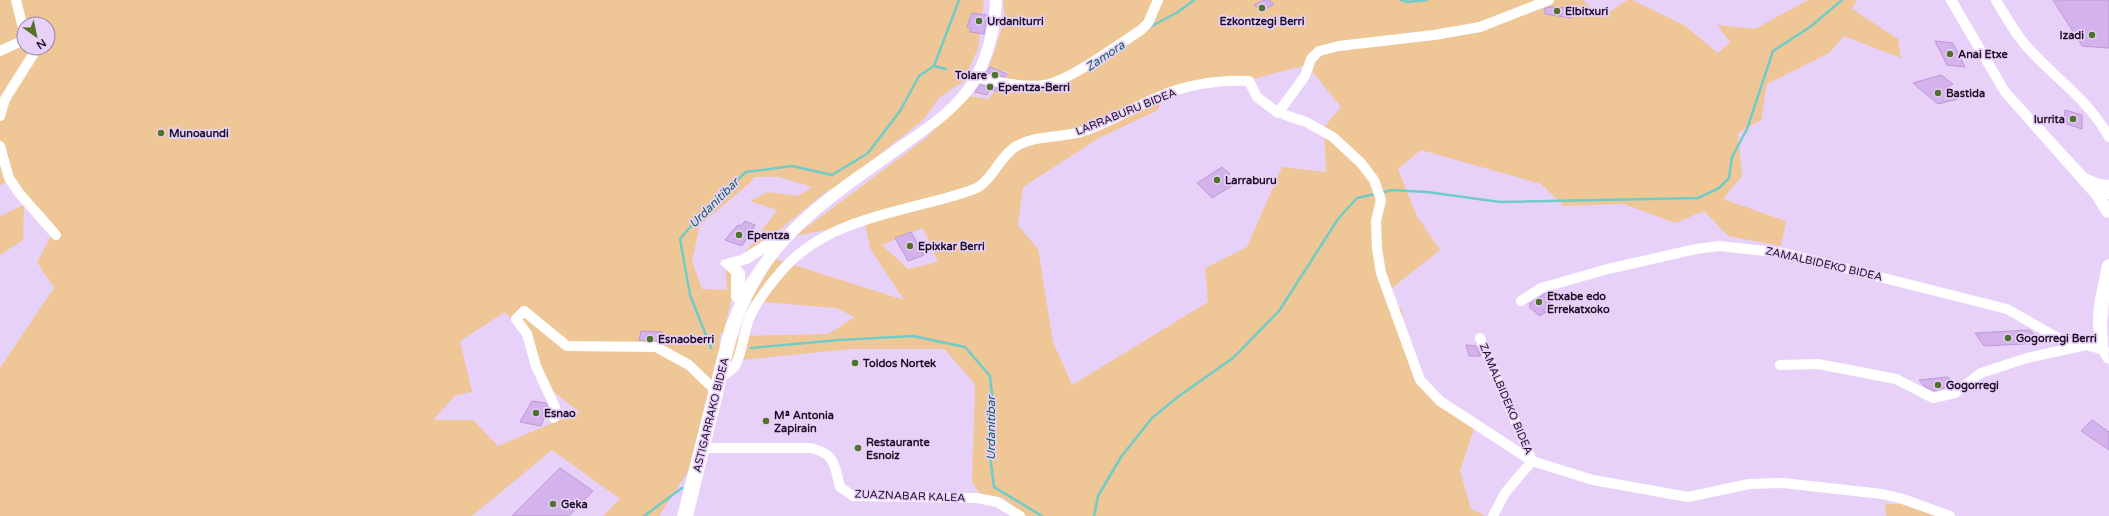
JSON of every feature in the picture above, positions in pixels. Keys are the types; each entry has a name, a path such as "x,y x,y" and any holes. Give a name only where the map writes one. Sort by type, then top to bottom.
{"main road":[{"name":"ASTIGARRAKO BIDEA","path":"686,516 718,385 738,322 741,287 748,268 777,239 916,137 942,117 959,101 976,77 993,26 996,0"},
{"path":"1951,0 2005,92 2081,176 2103,194 2109,211"},
{"name":"ASTIGARRAKO BIDEA","path":"741,297 765,262 781,243 812,214"},
{"path":"741,297 738,272 727,264 744,259 777,239"},
{"path":"748,268 765,262"},
{"path":"2106,354 2100,343 2098,328 2109,265"}],"street":[{"path":"16,0 20,16"},
{"path":"976,77 1001,83 1038,86 1066,77 1141,30 1148,23 1158,0"},
{"name":"LARRABURU BIDEA","path":"718,385 734,366 738,322 750,316 790,262 803,251 824,237 856,224 913,206 974,190 979,187 1001,158 1017,146 1090,129 1173,92 1235,80 1249,81 1256,97 1278,113 1305,76 1311,59 1319,51 1339,46 1434,35 1480,27 1549,0"},
{"path":"1996,0 2016,34 2028,48 2097,116 2109,137"},
{"path":"0,51 16,44"},
{"path":"0,116 6,99 32,56"},
{"name":"ZAMALBIDEKO BIDEA","path":"1285,115 1302,120 1328,133 1361,163 1374,180 1381,200 1376,221 1377,249 1381,273 1412,362 1420,380 1440,402 1532,461 1593,480 1688,497 1748,484 1783,483 1882,494 1950,516"},
{"path":"0,146 4,152 3,164 9,178 56,235"},
{"path":"2081,176 2094,183 2109,185"},
{"path":"2103,194 2101,189 2109,185"},
{"name":"ZAMALBIDEKO BIDEA","path":"1521,301 1541,288 1608,269 1696,249 1719,246 1748,248 1792,255 2007,309 2024,317 2074,347"},
{"path":"554,418 555,407 536,366 527,334 516,319 524,311 567,346 656,347 668,352 708,380 718,385"},
{"name":"ZAMALBIDEKO BIDEA","path":"1480,338 1532,461"},
{"path":"1780,365 1818,364 1896,378 1921,393 1933,398 1955,393 1981,373 2002,365 2086,345 2106,354"},
{"name":"ZUAZNABAR KALEA","path":"703,448 811,448 829,455 835,465 837,483 843,491 858,497 987,499 1006,506 1020,516"},
{"name":"ZAMALBIDEKO BIDEA","path":"1493,516 1497,504 1532,461"}],"shaded area":[{"path":"0,0 984,0 978,48 964,81 940,97 923,120 846,181 826,192 756,249 742,257 777,210 750,201 768,192 798,196 812,187 779,177 754,177 751,182 700,225 692,261 702,289 727,290 726,269 733,273 735,283 724,332 720,334 719,366 691,467 659,516 603,516 620,499 552,450 472,516 0,516 0,368 54,288 37,262 55,228 9,181 0,185","holes":["505,312 520,328 543,383 579,412 498,446 473,420 433,420 456,395 472,392 460,341"]},
{"path":"1003,0 1583,0 1601,18 1627,0 1632,0 1684,25 1718,53 1730,42 1717,25 1755,29 1808,0 1857,0 1852,9 1898,39 1901,58 1844,36 1829,53 1767,84 1761,120 1738,133 1742,176 1723,199 1786,221 1781,246 1728,236 1704,211 1675,223 1624,204 1564,206 1541,184 1421,150 1398,169 1417,216 1440,250 1387,292 1402,310 1409,362 1437,403 1475,426 1460,471 1471,509 1486,516 1027,516 1003,498 980,494 972,482 975,384 944,349 851,349 731,361 738,336 828,334 855,317 836,308 750,301 775,259 904,300 870,248 865,222 795,236 926,138 968,96 988,99 1009,73 989,67 1005,19","holes":["1307,65 1341,107 1324,127 1326,172 1282,167 1247,247 1205,268 1208,302 1072,385 1053,342 1038,249 1018,225 1023,187 1099,138 1158,110 1164,93 1249,80","923,228 938,262 908,269 882,245"]},
{"path":"24,205 23,240 0,255 0,216"},
{"path":"1885,504 1901,504 1937,516 1886,516"}],"building":[{"name":"Ezkontzegi Berri","path":"1264,0 1269,0 1274,4 1262,11 1254,5"},
{"name":"Izadi","path":"2053,0 2109,0 2109,48 2082,46"},
{"name":"Elbitxuri","path":"1549,7 1569,8 1572,18 1545,14 1544,9"},
{"name":"Urdaniturri","path":"972,13 987,15 984,34 970,32 971,28 967,27"},
{"name":"Anai Etxe","path":"1935,41 1953,43 1965,67 1947,65"},
{"path":"990,67 1007,74 1005,77 986,73"},
{"name":"Bastida","path":"1941,75 1953,84 1945,88 1958,99 1938,104 1913,83"},
{"path":"980,85 1000,89 999,92 990,89 987,95 975,92"},
{"name":"Iurrita","path":"2065,110 2082,115 2082,129 2064,123"},
{"name":"Larraburu","path":"1222,167 1230,174 1227,176 1235,184 1212,198 1197,183"},
{"name":"Epentza","path":"745,221 755,225 742,246 725,240 738,225 741,226"},
{"name":"Epixkar Berri","path":"911,232 924,255 908,261 895,238"},
{"name":"Etxabe edo Errekatxoko","path":"1546,293 1551,297 1547,300 1552,304 1543,310 1546,312 1540,316 1529,307 1531,305 1529,304"},
{"name":"Gogorregi Berri","path":"2030,330 2042,343 1984,346 1975,333"},
{"name":"Esnaoberri","path":"641,331 662,332 659,341 639,340"},
{"path":"1466,345 1476,346 1481,356 1469,356"},
{"name":"Gogorregi","path":"1948,377 1954,385 1934,391 1924,386 1919,380"},
{"name":"Esnao","path":"532,401 546,403 548,408 541,426 520,422"},
{"path":"2092,420 2109,432 2109,450 2081,431"},
{"name":"Geka","path":"560,468 593,491 569,516 512,516"}],"waterway":[{"name":"Urdanitibar","path":"934,66 959,0"},
{"name":"Zamora","path":"1150,27 1178,12 1194,0"},
{"path":"1401,0 1408,2 1427,0"},
{"path":"1380,193 1392,190 1427,192 1500,202 1698,198 1719,188 1729,178 1732,157 1747,129 1773,51 1810,27 1842,0"},
{"name":"Urdanitibar","path":"711,348 690,295 680,239 708,206 746,172 792,166 832,175 868,153 900,111 919,76 934,66"},
{"path":"934,66 946,69"},
{"path":"1094,516 1098,496 1121,457 1152,418 1179,396 1233,358 1279,311 1338,219 1357,198 1375,194"},
{"name":"Urdanitibar","path":"751,348 839,340 913,336 965,347 990,376 994,413 990,456 994,487 1042,516"},
{"path":"644,516 682,488"}],"place":[{"name":"Ezkontzegi Berri","path":"1262,8"},
{"name":"Elbitxuri","path":"1557,11"},
{"name":"Urdaniturri","path":"979,21"},
{"name":"Izadi","path":"2092,35"},
{"name":"Anai Etxe","path":"1950,54"},
{"name":"Tolare","path":"995,75"},
{"name":"Epentza-Berri","path":"990,87"},
{"name":"Bastida","path":"1938,93"},
{"name":"Iurrita","path":"2073,119"},
{"name":"Munoaundi","path":"161,133"},
{"name":"Larraburu","path":"1217,180"},
{"name":"Epentza","path":"739,235"},
{"name":"Epixkar Berri","path":"910,246"},
{"name":"Etxabe edo Errekatxoko","path":"1539,302"},
{"name":"Gogorregi Berri","path":"2008,338"},
{"name":"Esnaoberri","path":"650,339"},
{"name":"Toldos Nortek","path":"855,363"},
{"name":"Gogorregi","path":"1938,385"},
{"name":"Esnao","path":"536,413"},
{"name":"Mª Antonia Zapirain","path":"766,421"},
{"name":"Restaurante Esnoiz","path":"858,448"},
{"name":"Geka","path":"553,504"}]}
